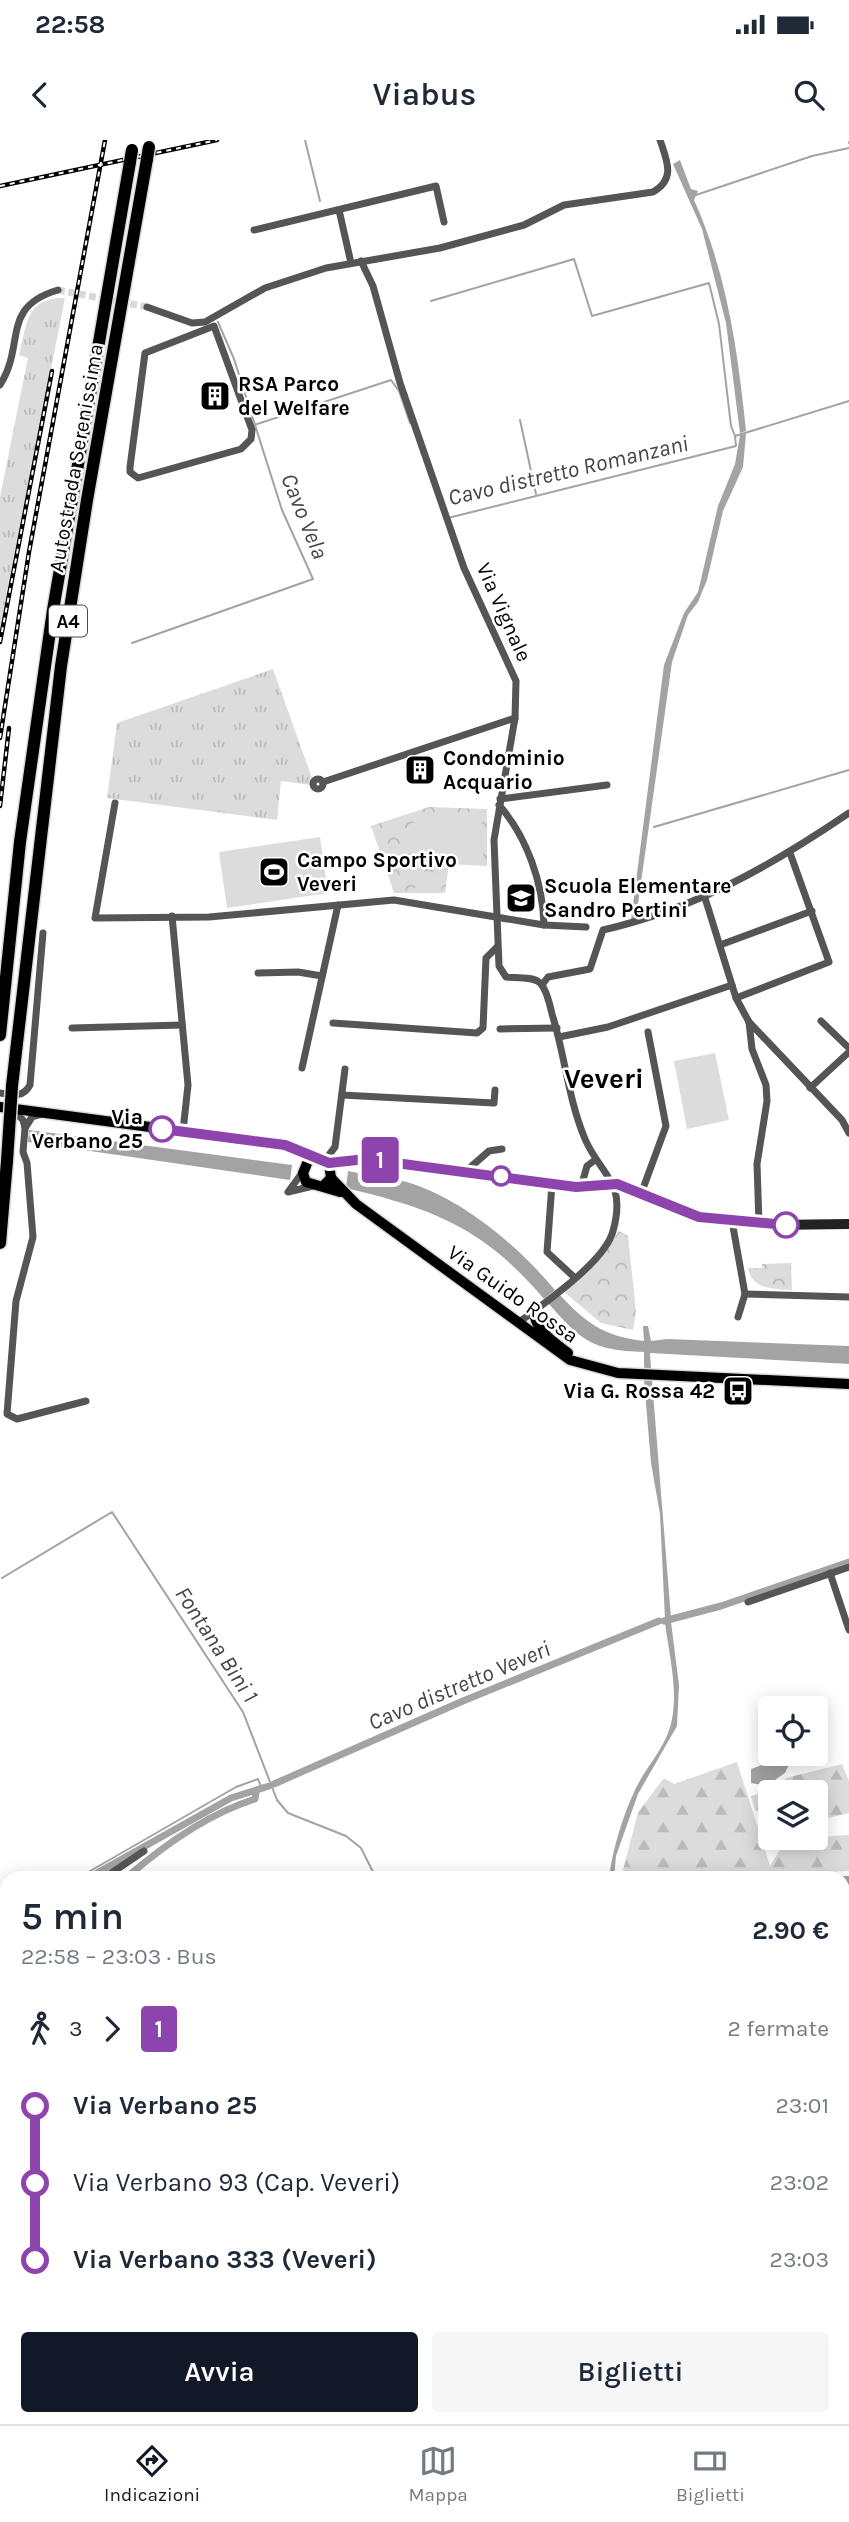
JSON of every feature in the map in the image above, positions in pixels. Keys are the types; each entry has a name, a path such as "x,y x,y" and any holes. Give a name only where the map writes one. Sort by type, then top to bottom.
{"highway":[{"name":"Autostrada Serenissima","path":"0,1243 7,1161 18,1090 29,920 69,611 149,149"},
{"name":"Autostrada Serenissima","path":"0,1035 20,842 53,610 132,151"},
{"path":"70,659 118,366 119,324"},
{"path":"29,920 41,871"}],"main road":[{"path":"6,1108 183,1131 284,1151 303,1170 306,1182 323,1183 327,1162 312,1159 285,1145 230,1139"},
{"path":"303,1170 312,1159"},
{"name":"Via Guido Rossa","path":"323,1183 342,1193 555,1351 585,1364 618,1373 847,1384"},
{"path":"534,1311 540,1330 585,1364"}],"street":[{"path":"213,322 252,430 251,439 240,450 138,478 130,472 130,467 145,353 213,322 265,288 351,262 440,248 512,229 564,205 653,192 663,187 669,172 660,140"},
{"path":"254,230 436,186 444,222"},
{"path":"339,210 351,262"},
{"name":"Via Vignale","path":"361,261 370,278 400,383 471,585 516,681 515,718 494,839 497,947 499,966 506,977 535,979 542,985"},
{"path":"0,385 5,377 24,308 34,296 58,290"},
{"path":"147,307 192,323 213,322"},
{"path":"323,782 515,718"},
{"path":"544,925 541,883 499,802 607,785"},
{"path":"115,803 95,918 209,917 394,900 544,925 586,927"},
{"path":"517,1324 599,1254 612,1234 616,1217 614,1185 610,1175 595,1160 584,1137 568,1083 559,1037 542,985 548,977 590,969 603,930 705,898 790,853 849,813"},
{"path":"736,998 829,962 790,853"},
{"path":"705,898 736,998 749,1022 842,1120 849,1133"},
{"path":"302,1068 338,905"},
{"path":"720,945 812,911"},
{"path":"172,916 188,1085 183,1131"},
{"path":"0,1093 30,1085 43,933"},
{"path":"333,1023 477,1033 483,1028 486,958 497,947"},
{"path":"258,973 298,972 322,976"},
{"path":"559,1037 608,1027 732,985"},
{"path":"810,1088 849,1050 821,1021"},
{"path":"749,1022 752,1049 766,1085 767,1101 757,1164 759,1224"},
{"path":"72,1028 182,1025"},
{"path":"500,1029 556,1028"},
{"path":"641,1195 666,1126 648,1032"},
{"path":"327,1162 335,1147 345,1069"},
{"path":"18,1090 31,1111"},
{"path":"342,1095 494,1103 495,1090"},
{"path":"6,1108 23,1120 25,1128 23,1148 27,1163 33,1237 16,1301 7,1428"},
{"path":"25,1128 32,1117 45,1113"},
{"path":"0,1148 23,1148"},
{"path":"466,1171 489,1151 502,1149"},
{"path":"327,1162 366,1159 552,1184 581,1187 614,1185 699,1217 759,1224 849,1224"},
{"path":"581,1187 587,1166 595,1160"},
{"path":"303,1170 288,1192 323,1183"},
{"path":"552,1184 547,1252 574,1277"},
{"path":"732,1221 745,1294 738,1317"},
{"path":"745,1294 849,1297"},
{"path":"7,1414 18,1419 86,1401"},
{"path":"748,1602 849,1567"},
{"path":"830,1573 849,1630"},
{"path":"115,1871 145,1851"}],"green space":[{"path":"65,298 0,628 0,497 28,358 19,355 30,314 35,307 52,299"},
{"path":"273,669 312,778 311,785 281,781 277,820 107,798 117,723"},
{"path":"429,807 487,809 487,866 449,864 445,893 394,893 371,826"},
{"path":"482,820 483,862 412,864 411,823"},
{"name":"Campo Sportivo Veveri","path":"320,837 328,893 227,908 219,852"},
{"path":"417,871 443,873 441,893 415,891"},
{"path":"715,1053 729,1120 687,1129 674,1061"},
{"path":"619,1231 628,1236 636,1311 633,1330 601,1323 563,1291 601,1257"},
{"path":"791,1263 792,1290 759,1284 754,1281 748,1268 762,1268 762,1264"},
{"path":"737,1762 758,1828 758,1850 765,1850 770,1866 780,1850 828,1850 828,1836 849,1835 849,1871 623,1871 638,1812 664,1778 674,1784"},
{"path":"842,1764 849,1781 849,1813 828,1818 828,1780 785,1780"},
{"path":"758,1794 758,1811 755,1810 751,1796"}],"shaded area":[{"path":"680,160 691,189 698,191 694,200 723,284 739,372 746,431 740,433 726,323 702,229 673,164"},
{"path":"746,434 743,467 723,511 707,580 698,602 688,615 672,662 636,918 631,920 664,665 684,613 698,592 718,506 735,464 740,435"},
{"path":"29,1130 292,1165 290,1180 28,1142"},
{"path":"348,1171 407,1182 449,1200 507,1241 555,1290 544,1299 500,1255 456,1225 406,1204 346,1188"},
{"path":"559,1294 596,1327 617,1336 644,1341 643,1326 648,1326 651,1341 667,1339 849,1346 849,1364 650,1353 651,1368 644,1368 644,1352 599,1346 579,1335 548,1303"},
{"path":"644,1380 652,1380 671,1618 665,1619 660,1514 651,1463"},
{"path":"671,1622 679,1685 677,1726 638,1794 616,1856 615,1871 610,1871 626,1811 640,1781 666,1739 672,1719 673,1684 665,1623"},
{"path":"759,1766 788,1766 785,1773 775,1780 758,1780 758,1784 751,1783 751,1769"}],"waterway":[{"name":"Cavo Vela","path":"305,140 320,201"},
{"name":"Cavo distretto Romanzani","path":"696,195 812,156 849,148"},
{"name":"Cavo distretto Romanzani","path":"431,301 574,259 592,316 709,283 719,324 731,426 735,436 849,401"},
{"name":"Cavo Vela","path":"132,643 313,579 282,510 234,359 218,322"},
{"path":"254,425 391,380 399,391 410,423"},
{"path":"520,420 536,494"},
{"name":"Cavo distretto Romanzani","path":"448,518 736,446 735,436"},
{"name":"Cavo distretto Romanzani","path":"654,827 849,770"},
{"name":"Fontana Bini 1","path":"2,1578 112,1512 243,1712 277,1800 288,1813 346,1836 361,1848 372,1871"},
{"name":"Cavo distretto Veveri","path":"664,1621 721,1606 849,1562"},
{"name":"Cavo distretto Veveri","path":"274,1784 463,1701 659,1621"},
{"name":"Cavo distretto Veveri","path":"90,1871 236,1787 258,1779 262,1789"},
{"path":"101,1871 231,1798 269,1786"},
{"path":"134,1871 203,1822 255,1799 256,1791"}],"tunnel":[{"path":"58,290 147,307"}],"railway":[{"path":"0,738 29,552 105,140"},
{"path":"0,186 217,140"},
{"path":"0,642 52,371"},
{"path":"0,806 9,728"}],"bus line":[{"name":"1","path":"162,1129 285,1145 312,1159 321,1158 329,1163 366,1159 576,1187 617,1184 652,1201 699,1217 786,1225"}],"place":[{"name":"RSA Parco del Welfare","path":"215,396"},
{"name":"Condominio Acquario","path":"420,770"},
{"name":"Campo Sportivo Veveri","path":"274,872"},
{"name":"Scuola Elementare Sandro Pertini","path":"521,898"},
{"name":"Via Verbano 25","path":"162,1129"},
{"name":"Via G. Rossa 42","path":"738,1391"}],"district":[{"name":"Veveri","path":"604,1078"}]}
